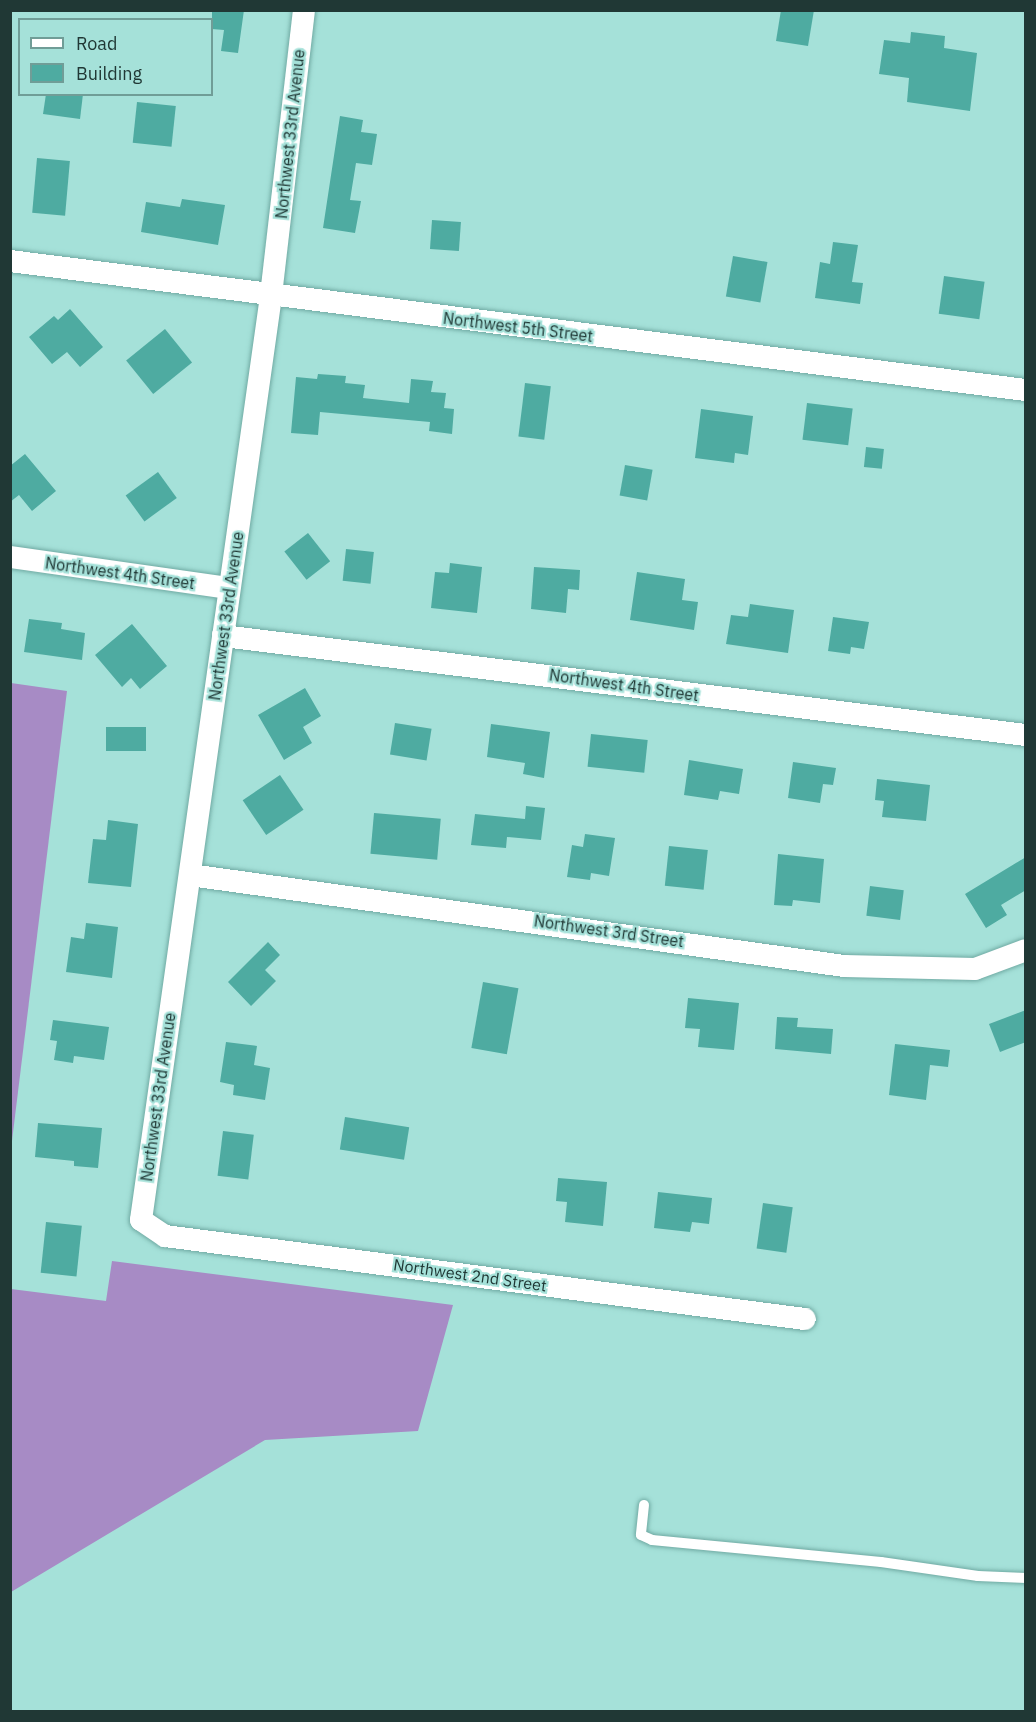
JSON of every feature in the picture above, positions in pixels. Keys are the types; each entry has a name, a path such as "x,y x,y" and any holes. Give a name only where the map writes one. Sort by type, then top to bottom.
{"street":[{"name":"Northwest 33rd Avenue","path":"141,1220 271,296 304,10"},
{"name":"Northwest 5th Street","path":"10,261 271,296 1026,390"},
{"name":"Northwest 4th Street","path":"10,557 229,588"},
{"name":"Northwest 4th Street","path":"223,636 1026,735"},
{"name":"Northwest 3rd Street","path":"190,875 844,966 975,969 1026,950"},
{"name":"Northwest 2nd Street","path":"141,1220 165,1236 805,1319"}],"lane":[{"path":"644,1505 641,1535 652,1540 881,1562 978,1576 1026,1578"}],"shaded area":[{"path":"10,683 67,691 11,1149"},
{"path":"112,1261 453,1305 418,1431 265,1440 11,1592 11,1289 106,1301"}],"building":[{"path":"212,10 244,10 238,53 221,51 224,30 213,29"},
{"path":"781,10 814,10 808,46 776,41"},
{"path":"911,32 945,36 944,48 977,53 970,111 907,102 909,78 879,74 884,40 910,43"},
{"path":"46,96 83,96 80,119 43,114"},
{"path":"137,102 176,106 172,147 133,143"},
{"path":"340,116 363,120 361,132 377,134 372,165 356,163 350,200 361,201 355,233 323,228"},
{"path":"37,158 70,161 65,216 32,213"},
{"path":"182,199 225,205 218,245 141,232 146,202 180,207"},
{"path":"432,220 461,222 459,251 430,249"},
{"path":"833,242 858,245 852,282 863,283 860,304 815,298 820,262 830,264"},
{"path":"733,256 767,262 760,302 726,296"},
{"path":"944,276 985,282 979,319 939,314"},
{"path":"70,309 103,347 80,367 67,352 52,364 29,337 54,316 58,320"},
{"path":"165,329 192,362 153,394 126,360"},
{"path":"318,374 346,376 345,383 365,385 363,398 409,403 411,379 433,381 431,392 446,393 444,408 454,409 452,434 429,431 430,422 320,412 318,435 291,433 296,377 317,379"},
{"path":"525,383 551,386 544,440 518,437"},
{"path":"807,403 853,409 848,445 802,440"},
{"path":"701,409 753,416 748,455 735,453 734,463 695,458"},
{"path":"866,447 884,449 882,469 864,467"},
{"path":"25,454 56,491 32,511 19,495 10,502 10,466"},
{"path":"625,465 653,470 647,500 620,496"},
{"path":"158,472 177,498 144,521 126,496"},
{"path":"308,533 330,561 307,580 284,551"},
{"path":"346,549 374,552 371,584 343,581"},
{"path":"450,563 482,567 477,613 431,608 435,572 449,573"},
{"path":"534,567 580,570 579,590 568,589 566,613 531,609"},
{"path":"637,572 685,579 682,600 698,602 694,630 630,620"},
{"path":"750,604 794,610 788,653 726,644 731,615 748,617"},
{"path":"833,617 869,622 864,649 851,647 850,654 828,651"},
{"path":"29,619 62,623 61,629 85,633 82,660 24,652"},
{"path":"132,624 167,666 140,689 131,678 122,687 95,655"},
{"path":"305,688 321,716 303,727 312,743 284,760 258,715"},
{"path":"395,723 432,729 427,760 390,755"},
{"path":"491,724 550,732 544,778 523,774 525,763 487,757"},
{"path":"106,727 146,727 146,751 106,751"},
{"path":"591,734 648,740 644,773 588,767"},
{"path":"689,760 743,769 739,794 720,791 718,800 684,795"},
{"path":"793,762 836,768 833,785 823,784 820,803 788,798"},
{"path":"280,775 303,810 266,835 243,800"},
{"path":"877,779 930,785 926,821 882,817 884,801 875,800"},
{"path":"526,806 545,808 541,840 507,837 506,848 471,845 475,814 525,819"},
{"path":"374,813 441,819 437,860 370,854"},
{"path":"108,820 138,824 131,887 88,883 93,839 106,840"},
{"path":"585,834 615,838 609,876 591,873 590,880 567,877 572,845 583,847"},
{"path":"669,846 708,850 704,890 665,886"},
{"path":"778,854 824,859 820,903 793,900 792,906 774,905"},
{"path":"1026,857 1026,890 1001,905 1007,915 986,928 965,894"},
{"path":"870,886 904,890 900,920 866,916"},
{"path":"86,923 118,927 112,978 66,972 71,937 84,939"},
{"path":"268,942 280,955 265,970 276,981 251,1006 228,982"},
{"path":"483,982 518,988 507,1054 471,1048"},
{"path":"688,998 739,1003 734,1050 698,1047 700,1029 685,1028"},
{"path":"1026,1010 1026,1042 1000,1052 989,1024"},
{"path":"777,1017 798,1018 797,1027 833,1029 831,1054 775,1049"},
{"path":"53,1020 109,1027 104,1060 74,1056 73,1063 54,1060 57,1041 50,1040"},
{"path":"226,1042 257,1046 254,1065 270,1068 265,1100 233,1095 234,1085 220,1082"},
{"path":"895,1044 950,1050 948,1067 930,1065 926,1100 889,1095"},
{"path":"345,1117 409,1127 404,1160 340,1150"},
{"path":"38,1123 102,1128 98,1168 74,1166 74,1161 35,1157"},
{"path":"223,1131 254,1135 248,1179 218,1176"},
{"path":"558,1178 607,1182 603,1226 565,1222 567,1202 556,1201"},
{"path":"658,1192 712,1198 709,1224 692,1222 690,1232 654,1228"},
{"path":"763,1203 793,1207 786,1253 757,1249"},
{"path":"46,1222 82,1226 76,1276 41,1273"}]}
